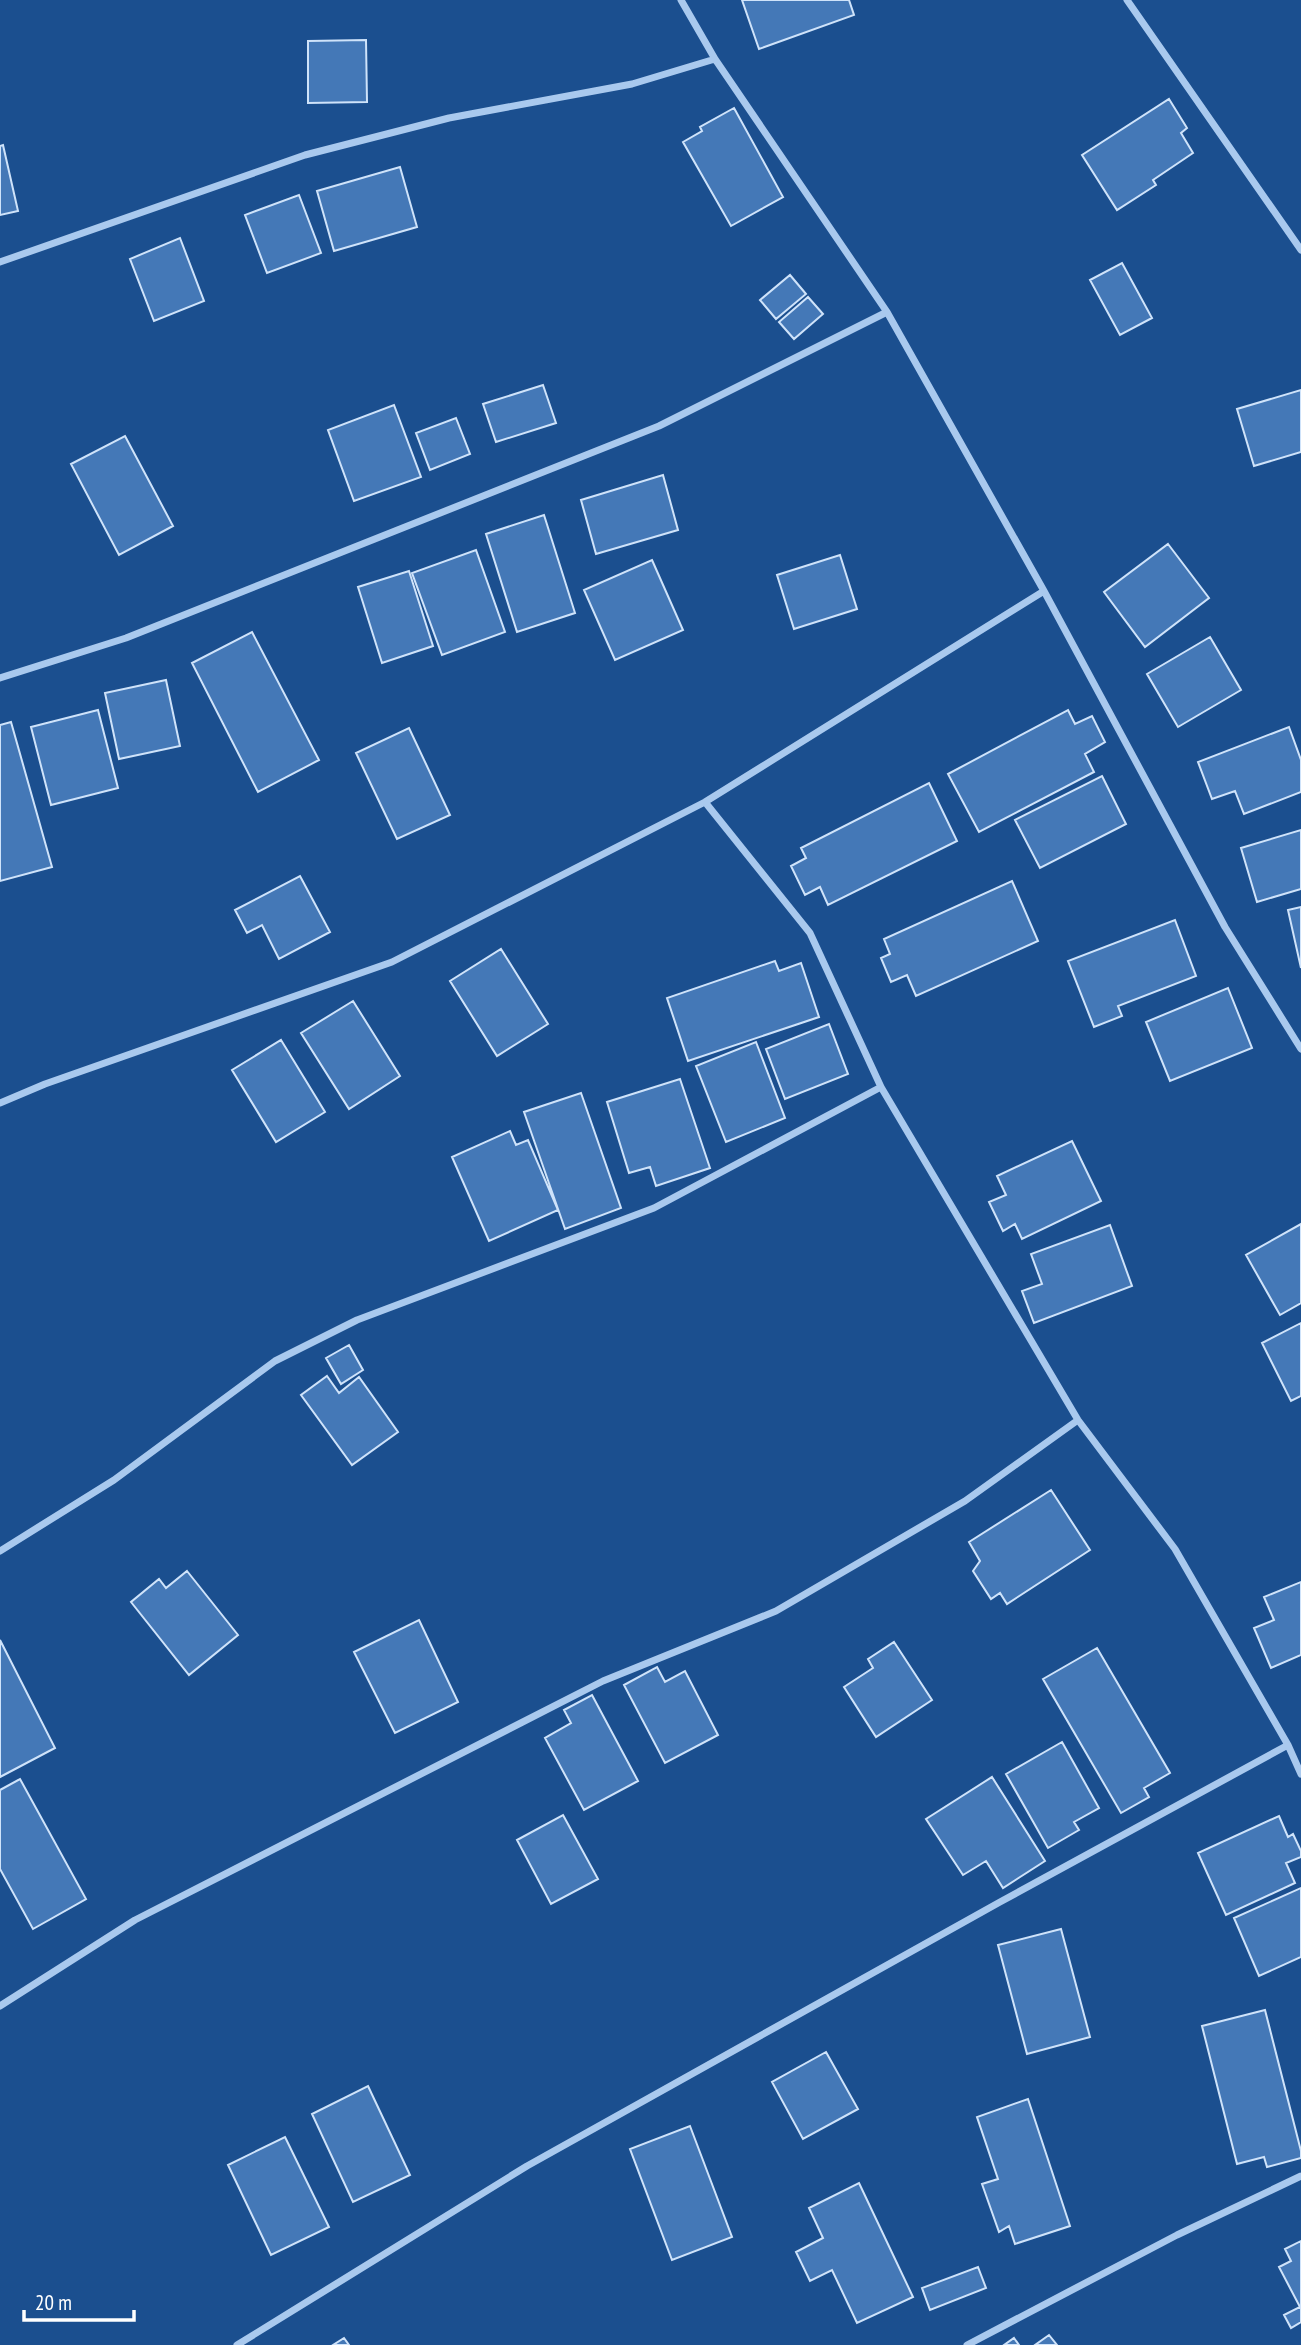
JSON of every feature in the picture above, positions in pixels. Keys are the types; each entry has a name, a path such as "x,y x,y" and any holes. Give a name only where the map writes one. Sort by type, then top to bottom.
{"street":[{"path":"681,0 715,60 887,312 1044,592 1225,927 1301,1049"},
{"path":"1127,0 1301,250"},
{"path":"0,262 305,155 449,118 632,84 715,60"},
{"path":"0,678 126,638 659,426 887,312"},
{"path":"0,1103 45,1084 392,962 705,802 1044,592"},
{"path":"705,802 810,933 881,1087 1078,1420 1175,1549 1288,1745 1301,1774"},
{"path":"0,1551 114,1480 275,1361 357,1320 654,1208 881,1087"},
{"path":"0,2006 135,1920 603,1681 776,1611 965,1501 1078,1420"},
{"path":"237,2345 527,2166 1288,1745"},
{"path":"967,2345 1177,2235 1301,2176"}],"building":[{"path":"742,0 849,0 854,15 759,49"},
{"path":"366,40 367,102 308,103 308,41"},
{"path":"1169,99 1187,128 1181,133 1193,153 1153,180 1156,185 1117,210 1082,155"},
{"path":"734,108 783,197 731,226 683,142 702,131 700,127"},
{"path":"3,145 18,211 0,215 0,146"},
{"path":"400,167 417,227 334,251 317,191"},
{"path":"299,195 321,253 267,273 245,215"},
{"path":"180,238 204,301 154,321 130,259"},
{"path":"1122,263 1152,318 1120,335 1090,280"},
{"path":"790,275 806,294 776,319 760,300"},
{"path":"808,297 823,314 794,339 779,322"},
{"path":"543,385 556,423 496,442 483,404"},
{"path":"1301,390 1301,452 1254,466 1237,409"},
{"path":"394,405 421,477 354,501 328,430"},
{"path":"456,418 470,454 430,470 416,433"},
{"path":"125,436 173,526 119,555 71,464"},
{"path":"663,475 678,530 596,554 581,500"},
{"path":"544,515 575,613 517,632 486,534"},
{"path":"1168,544 1209,598 1145,647 1104,592"},
{"path":"476,550 505,632 442,655 412,573"},
{"path":"840,555 857,609 794,629 777,575"},
{"path":"652,560 683,630 615,660 584,590"},
{"path":"409,571 433,646 382,663 358,587"},
{"path":"252,632 319,760 258,792 192,663"},
{"path":"1210,637 1241,690 1178,727 1147,674"},
{"path":"166,680 180,746 119,759 105,693"},
{"path":"98,710 118,788 51,805 31,727"},
{"path":"1068,710 1075,724 1092,716 1105,742 1085,754 1094,772 979,832 948,774"},
{"path":"11,722 52,867 0,881 0,725"},
{"path":"1289,727 1301,760 1301,792 1244,814 1235,791 1212,799 1198,762"},
{"path":"409,728 450,815 397,839 356,753"},
{"path":"1102,776 1126,824 1040,868 1015,820"},
{"path":"929,783 957,841 828,905 820,887 805,895 791,866 806,858 801,848"},
{"path":"1301,830 1301,889 1257,902 1241,848"},
{"path":"300,876 330,932 279,959 262,925 247,933 235,910"},
{"path":"1012,881 1038,941 916,996 907,975 891,982 881,958 890,954 884,939"},
{"path":"1301,907 1301,968 1288,910"},
{"path":"1175,920 1196,976 1118,1006 1122,1016 1094,1027 1068,961"},
{"path":"501,949 548,1024 497,1056 450,981"},
{"path":"775,961 779,971 801,963 819,1017 688,1061 667,998"},
{"path":"1228,988 1252,1048 1170,1081 1146,1022"},
{"path":"353,1001 400,1076 349,1109 301,1033"},
{"path":"829,1024 848,1074 785,1099 766,1049"},
{"path":"281,1040 325,1112 276,1142 232,1070"},
{"path":"756,1042 785,1118 726,1142 696,1066"},
{"path":"680,1079 710,1168 656,1186 650,1167 629,1173 607,1102"},
{"path":"581,1093 621,1208 565,1229 524,1112"},
{"path":"510,1131 516,1145 528,1140 558,1210 489,1241 452,1157"},
{"path":"1072,1141 1101,1201 1022,1239 1015,1224 1003,1231 989,1202 1006,1195 997,1176"},
{"path":"1301,1224 1301,1303 1280,1315 1246,1255"},
{"path":"1110,1225 1132,1286 1034,1323 1022,1291 1042,1284 1031,1254"},
{"path":"1301,1323 1301,1396 1291,1401 1262,1343"},
{"path":"349,1345 363,1370 341,1384 326,1358"},
{"path":"327,1376 339,1393 359,1377 398,1432 352,1465 301,1395"},
{"path":"1051,1490 1090,1550 1007,1604 1000,1593 991,1599 973,1571 980,1561 969,1542"},
{"path":"187,1571 238,1635 189,1675 131,1602 159,1579 166,1588"},
{"path":"1301,1582 1301,1655 1271,1668 1254,1628 1274,1620 1264,1597"},
{"path":"419,1620 458,1702 395,1733 354,1652"},
{"path":"0,1640 55,1748 0,1777"},
{"path":"894,1642 932,1700 876,1737 844,1687 873,1668 868,1659"},
{"path":"1097,1648 1170,1773 1144,1788 1149,1797 1121,1813 1043,1679"},
{"path":"657,1667 665,1682 685,1671 718,1735 665,1763 624,1685"},
{"path":"592,1695 638,1781 584,1810 545,1738 571,1723 564,1710"},
{"path":"1062,1742 1099,1808 1074,1822 1079,1830 1048,1848 1006,1774"},
{"path":"992,1777 1045,1861 1003,1888 986,1861 963,1875 926,1819"},
{"path":"20,1779 86,1899 33,1929 0,1869 0,1790"},
{"path":"563,1815 598,1879 551,1904 517,1840"},
{"path":"1279,1816 1288,1837 1293,1834 1301,1851 1301,1857 1286,1863 1295,1883 1226,1915 1198,1853"},
{"path":"1301,1888 1301,1957 1259,1976 1234,1918"},
{"path":"1061,1929 1090,2037 1027,2054 998,1945"},
{"path":"1265,2010 1301,2151 1301,2158 1267,2167 1264,2157 1237,2164 1202,2026"},
{"path":"826,2052 858,2109 803,2139 772,2082"},
{"path":"368,2086 410,2175 353,2202 312,2114"},
{"path":"1028,2099 1070,2226 1015,2244 1009,2226 999,2232 982,2184 998,2179 977,2117"},
{"path":"690,2126 732,2237 672,2260 630,2149"},
{"path":"285,2137 329,2227 271,2255 228,2165"},
{"path":"859,2183 913,2297 857,2323 832,2270 810,2281 796,2252 823,2238 809,2208"},
{"path":"1301,2241 1301,2322 1291,2328 1284,2315 1300,2307 1279,2267 1291,2261 1285,2249"},
{"path":"978,2267 986,2288 930,2310 922,2288"},
{"path":"1049,2335 1057,2345 1035,2345"},
{"path":"344,2338 349,2345 333,2345"},
{"path":"1014,2338 1019,2345 1004,2345"}]}
